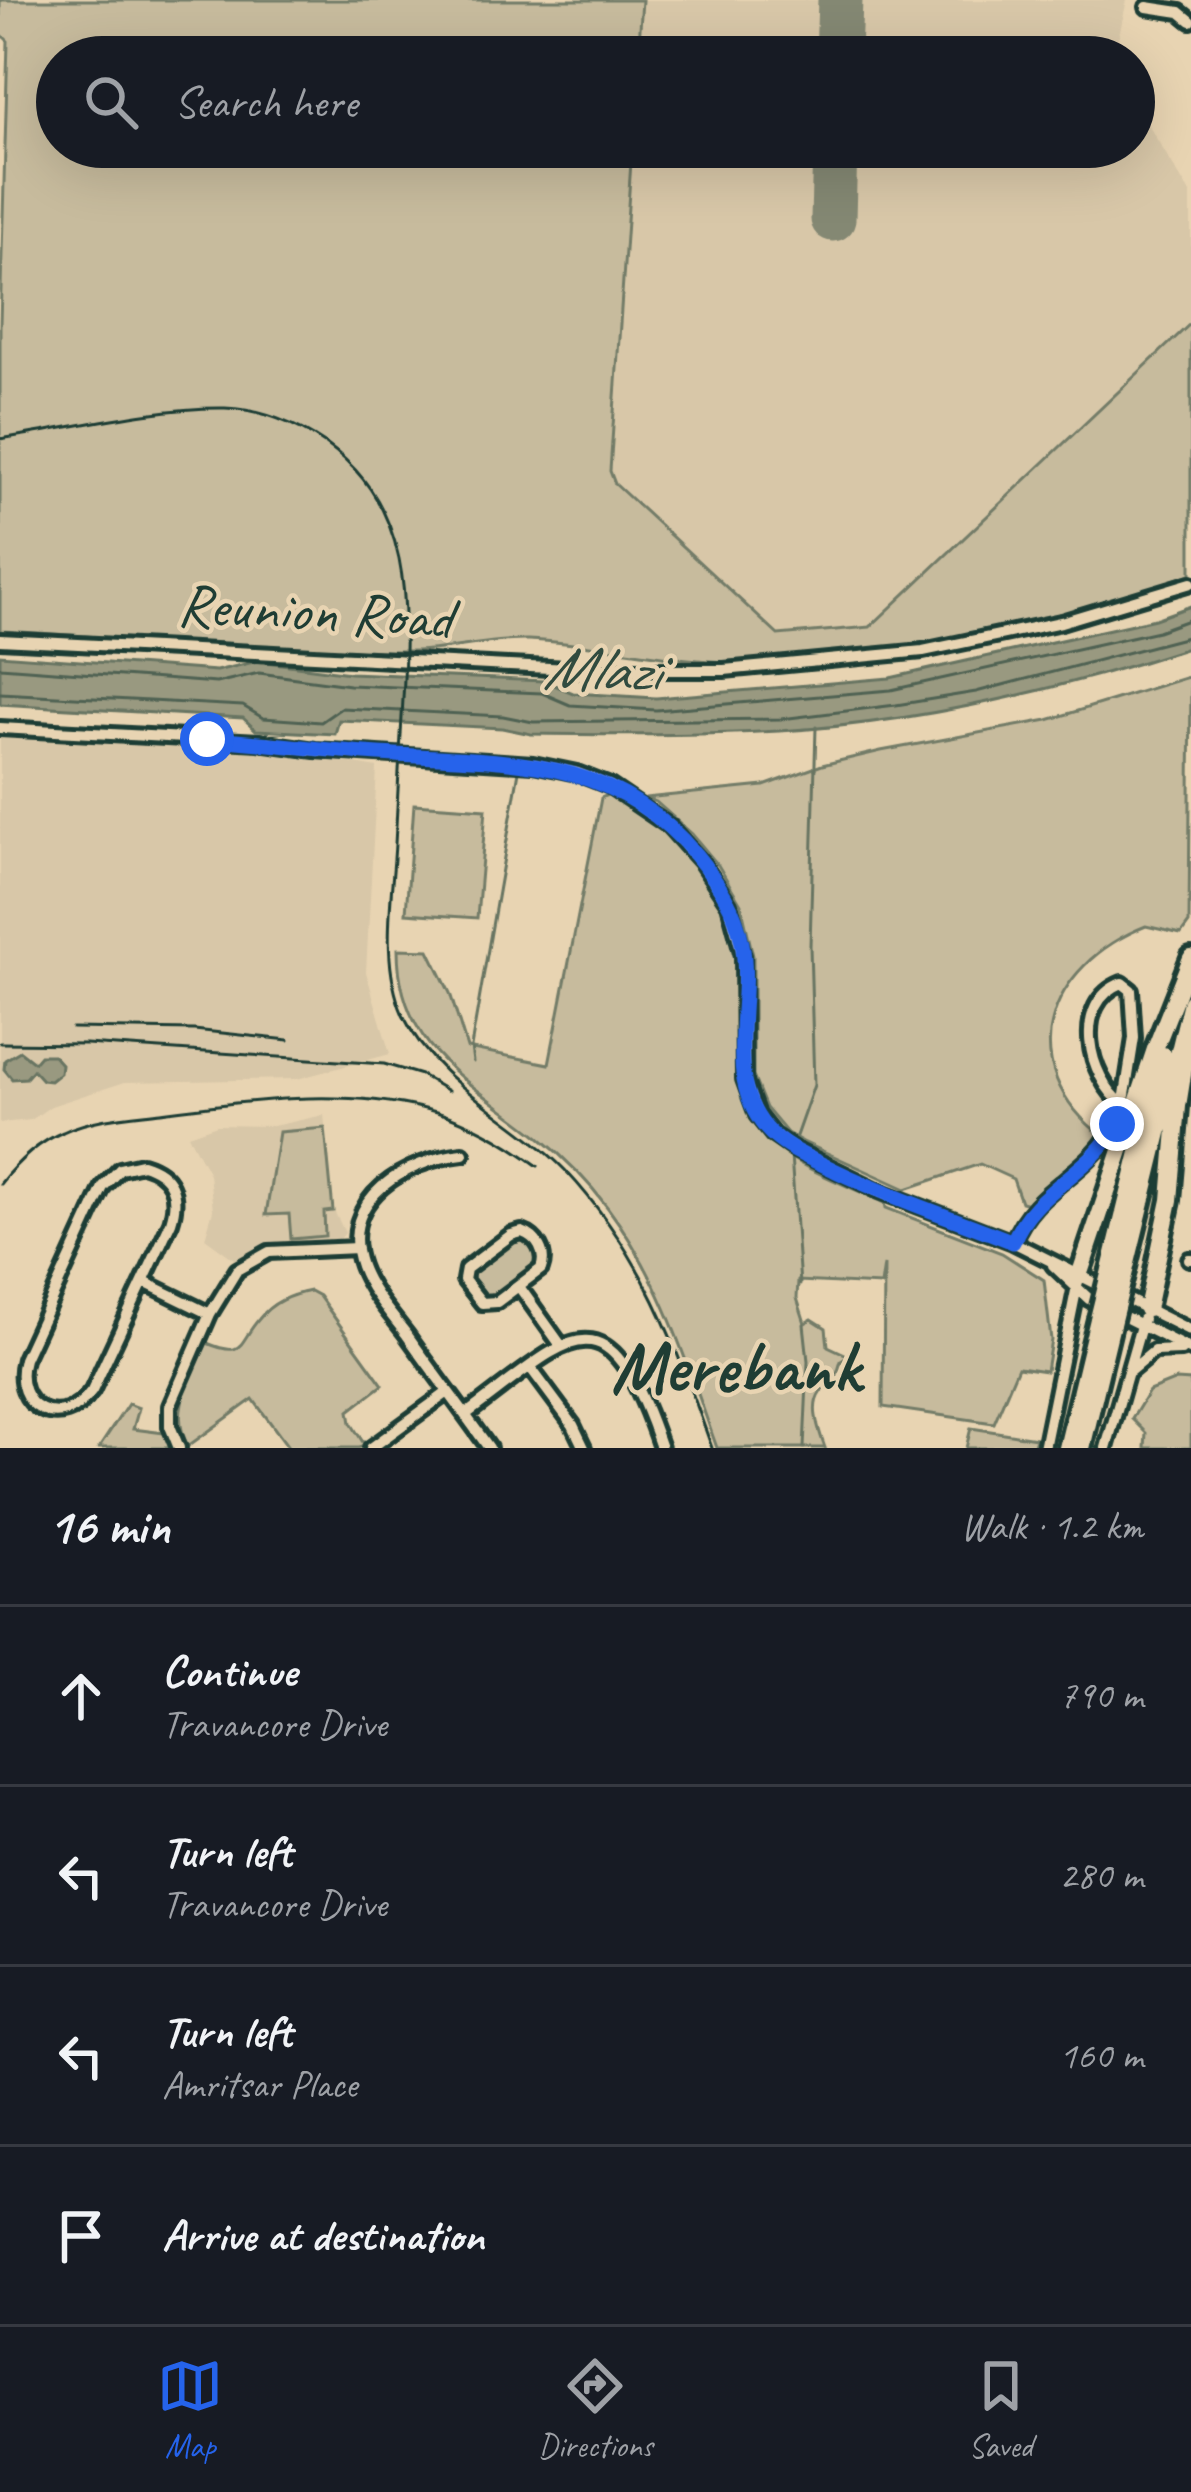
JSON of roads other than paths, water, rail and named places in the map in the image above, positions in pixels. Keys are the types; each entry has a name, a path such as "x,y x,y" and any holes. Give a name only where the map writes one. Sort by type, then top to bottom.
{"highway":[{"path":"1082,1448 1169,1033 1191,960"},
{"path":"1077,1282 1155,1049 1191,960"},
{"path":"1117,1270 1191,1002"},
{"path":"1144,1317 1170,1200 1191,1025"},
{"path":"1067,1448 1105,1321"}],"street":[{"path":"1147,7 1180,12 1191,21"},
{"name":"Reunion Road","path":"0,640 589,670 724,670 923,651 1061,622 1191,583"},
{"path":"0,728 532,764 567,770 610,786 669,826 710,873 729,904 743,951 743,1071 750,1101 765,1126 795,1150 889,1196 1013,1242 1144,1317 1191,1350"},
{"path":"1013,1242 1032,1209 1106,1144 1123,1103 1134,1024 1131,990 1122,983 1102,999 1090,1040 1097,1075 1123,1103"},
{"path":"463,1154 403,1170 377,1189 362,1214 357,1248 370,1284 489,1448"},
{"path":"131,1165 154,1168 164,1175 176,1197 171,1222 144,1282 86,1400 60,1414 28,1399 21,1384 24,1359 103,1187 110,1176 131,1165"},
{"path":"522,1232 532,1237 544,1257 541,1269 520,1288 489,1305 478,1300 464,1274 511,1234 522,1232"},
{"path":"179,1448 170,1426 170,1406 230,1276 257,1256 284,1250 357,1248"},
{"path":"144,1282 210,1314"},
{"path":"1044,1448 1077,1282"},
{"path":"520,1288 560,1344"},
{"path":"1144,1317 1191,1331"},
{"path":"1106,1448 1144,1317"},
{"path":"465,1414 560,1344 587,1337 609,1348 645,1401 662,1448"},
{"path":"1128,1374 1154,1351 1191,1350"},
{"path":"530,1367 584,1448"},
{"path":"374,1447 448,1392"}],"water":[{"path":"1191,606 1191,647 988,702 831,727 717,734 531,734 502,728 339,720 335,734 256,730 243,718 0,704 0,655 216,671 258,661 350,673 545,681 573,693 656,698 890,678 1155,619"},
{"path":"20,1051 34,1062 40,1055 53,1055 61,1064 60,1073 50,1081 33,1070 26,1078 12,1079 4,1069 5,1060"}],"waterway":[{"path":"796,1136 814,1085 810,946 816,727"},
{"path":"473,1062 471,1047 519,771"},
{"path":"791,1155 800,1285"},
{"path":"804,1324 808,1361 804,1448"}],"railway":[{"path":"0,439 169,411 252,411 326,444 375,497 390,527 404,593 405,663 389,930 392,974 403,1015 435,1061 565,1170 616,1234 670,1336 712,1448"},
{"path":"72,1028 194,1030 289,1040"},
{"path":"0,1043 86,1044 384,1064 421,1075 448,1091"},
{"path":"0,1184 36,1147 86,1124 293,1098 360,1099 440,1113 484,1132 538,1166"}],"district":[{"name":"Merebank","path":"735,1367"}],"water label":[{"name":"Mlazi","path":"601,669"}]}
